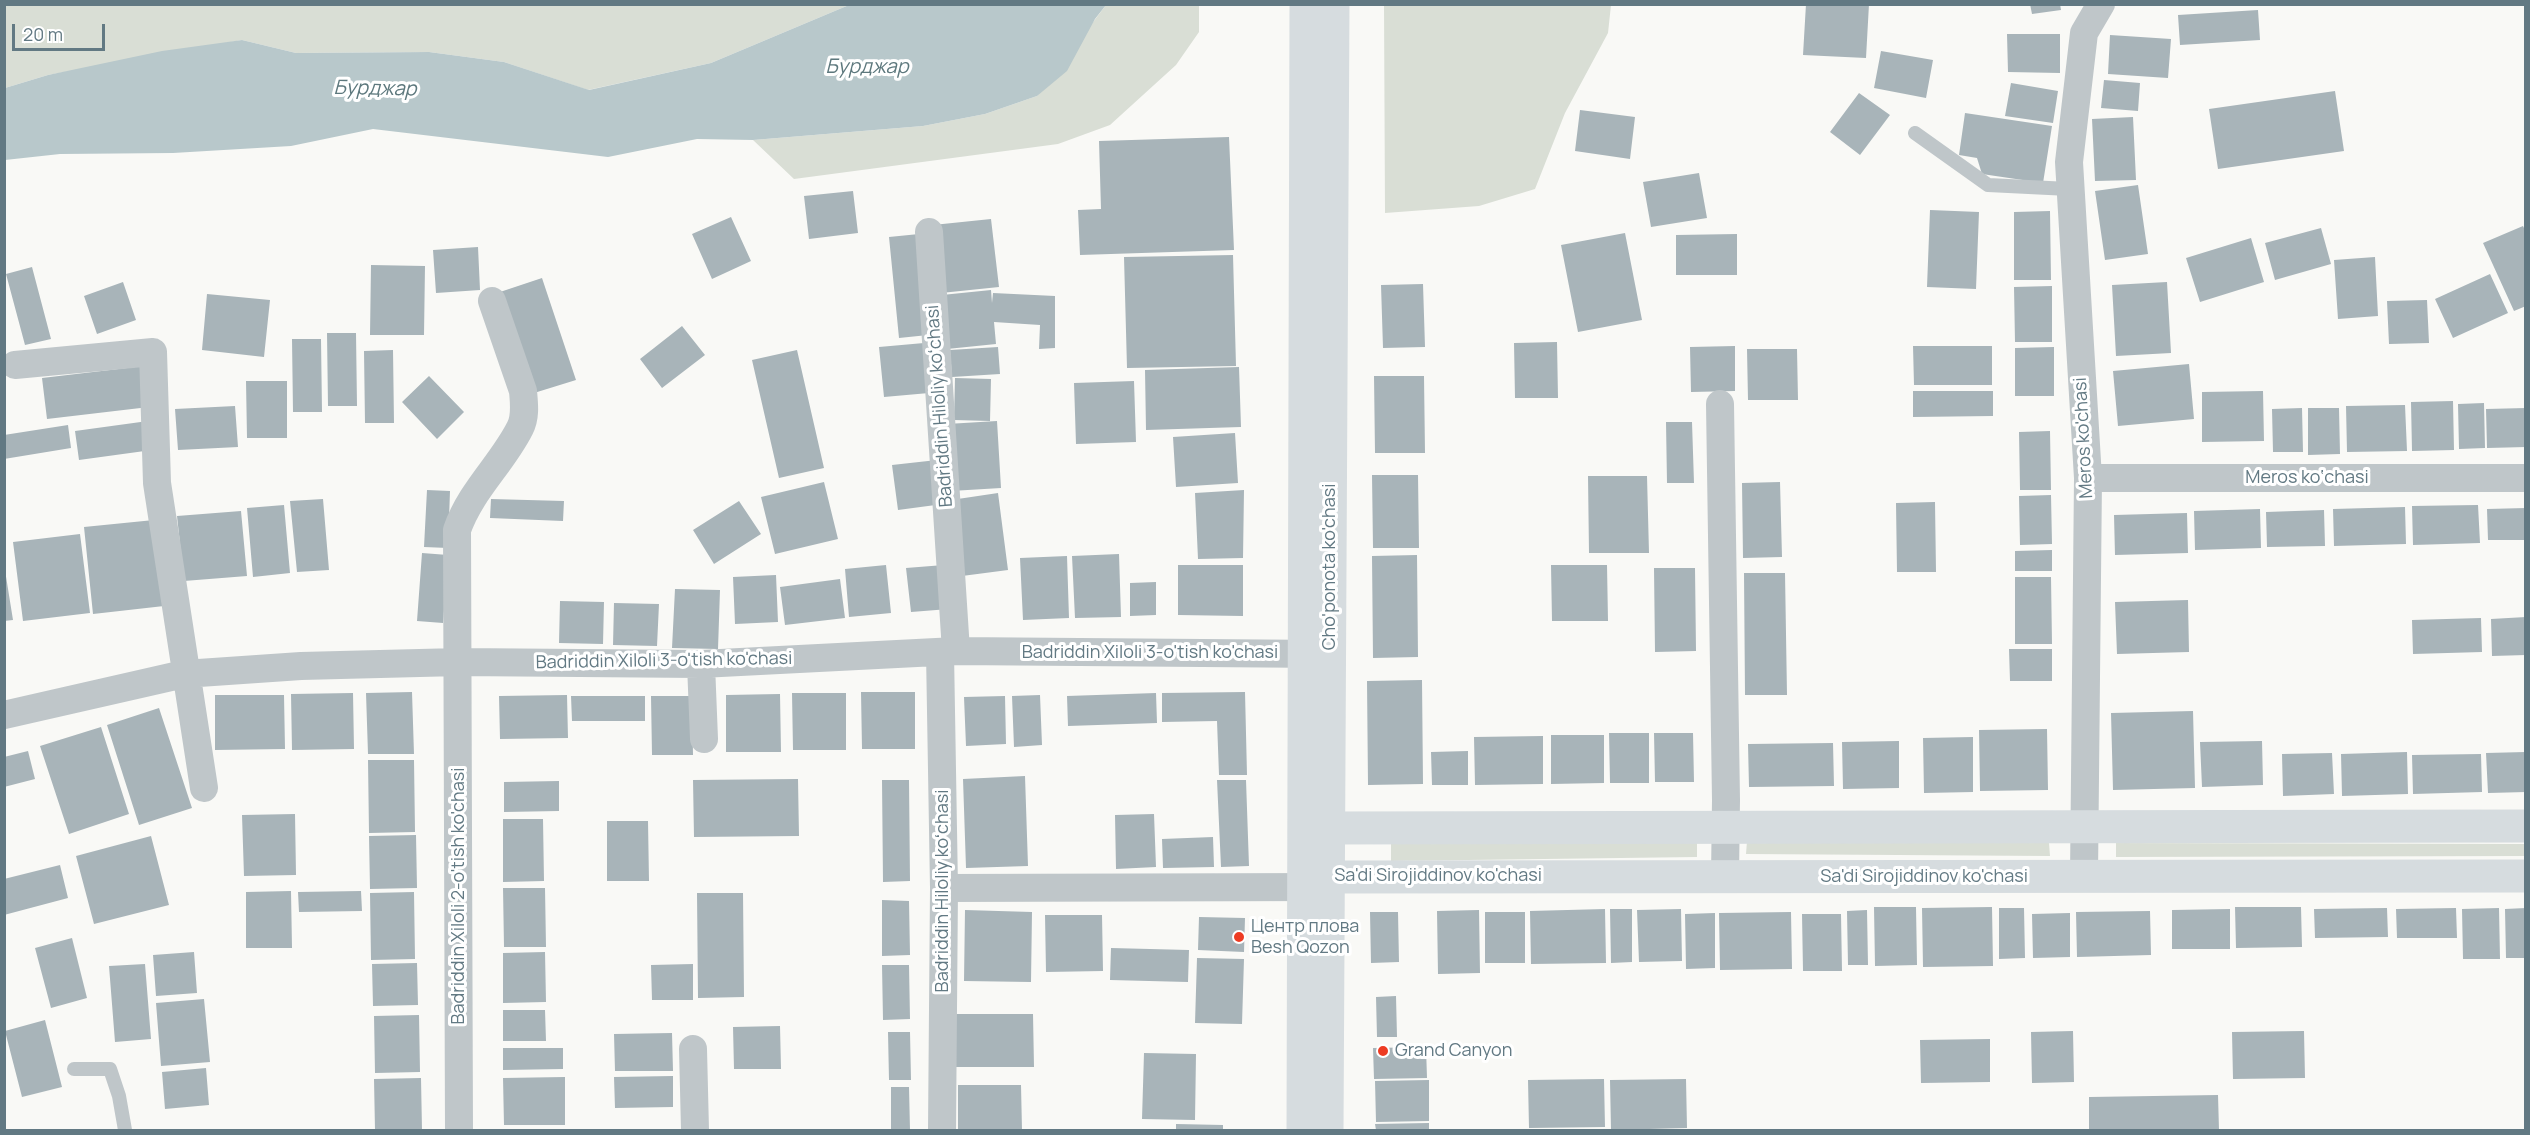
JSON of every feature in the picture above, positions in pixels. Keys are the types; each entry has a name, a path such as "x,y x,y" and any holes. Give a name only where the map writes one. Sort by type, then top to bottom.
{"street":[{"name":"Meros ko'chasi","path":"2084,876 2088,478 2069,162 2084,33 2101,4"},
{"name":"Cho'ponota ko'chasi","path":"1319,14 1317,654 1304,852 1320,884 1327,1131"},
{"name":"Badriddin Hiloliy koʻchasi","path":"930,232 948,652 942,1131"},
{"name":"Badriddin Xiloli 2-o'tish ko'chasi","path":"459,1131 457,530 471,498 522,426 525,406 523,391 492,301"},
{"path":"15,365 153,352 157,483 184,674 204,789"},
{"path":"1720,404 1725,877"},
{"name":"Meros ko‘chasi","path":"2088,478 2526,478"},
{"name":"Badriddin Xiloli 3-o'tish ko'chasi","path":"4,716 184,674 301,666 459,662 701,664 948,652 1317,654"},
{"name":"Cho'ponota ko'chasi","path":"1303,1131 1320,884 1329,828 1317,654"},
{"path":"701,664 704,739"},
{"path":"1304,852 1329,828 2526,826"},
{"name":"Sa'di Sirojiddinov ko'chasi","path":"1320,884 1725,877 2526,876"},
{"path":"944,888 1320,884"},
{"path":"693,1049 695,1131"}],"lane":[{"path":"1915,133 1988,185 2069,189"},
{"path":"74,1069 110,1069 119,1096 125,1131"}],"shaded area":[{"path":"5,5 849,5 711,63 588,90 504,62 429,52 296,53 242,40 48,75 5,88"},
{"path":"1106,5 1199,5 1199,32 1176,65 1110,125 1058,144 794,179 753,140 923,126 985,114 1037,96"},
{"path":"1384,5 1611,5 1608,33 1565,113 1535,189 1479,206 1385,213"},
{"path":"1747,841 2049,843 2050,856 1746,854"},
{"path":"1391,842 1697,842 1697,857 1391,861"},
{"path":"2116,843 2525,844 2526,856 2116,857"}],"water":[{"name":"Бурджар","path":"849,5 1106,5 1095,19 1067,71 1037,96 985,114 923,126 753,140 697,139 608,157 373,129 291,146 173,153 60,154 5,160 5,88 48,75 162,51 242,40 296,53 429,52 504,62 589,90 711,63"}],"building":[{"path":"1806,4 1869,4 1866,58 1803,55"},
{"path":"2030,4 2060,4 2061,10 2032,14"},
{"path":"2258,10 2260,40 2180,45 2178,15"},
{"path":"2007,34 2060,34 2060,73 2008,72"},
{"path":"2110,35 2171,39 2168,78 2108,74"},
{"path":"1881,51 1933,60 1926,98 1874,88"},
{"path":"2104,80 2140,83 2138,111 2101,108"},
{"path":"2011,83 2058,91 2053,123 2005,116"},
{"path":"2335,91 2344,151 2218,169 2209,109"},
{"path":"1859,93 1890,115 1860,155 1830,132"},
{"path":"1580,110 1635,117 1630,159 1575,151"},
{"path":"1965,113 2052,126 2043,183 1982,174 1977,158 1959,155"},
{"path":"2133,117 2136,180 2095,181 2092,119"},
{"path":"1229,137 1234,250 1080,255 1078,210 1101,209 1099,141"},
{"path":"1699,173 1707,218 1651,227 1643,182"},
{"path":"2138,185 2148,254 2105,260 2095,191"},
{"path":"853,191 858,233 809,239 804,196"},
{"path":"1930,210 1979,212 1976,289 1927,287"},
{"path":"2050,211 2051,280 2014,280 2014,212"},
{"path":"731,217 751,261 712,279 692,234"},
{"path":"991,219 999,287 941,293 933,225"},
{"path":"2523,226 2526,232 2526,306 2514,311 2483,243"},
{"path":"2321,228 2331,264 2275,280 2265,243"},
{"path":"1625,233 1642,320 1578,332 1561,245"},
{"path":"919,234 928,335 899,338 889,237"},
{"path":"1737,234 1737,275 1676,275 1676,235"},
{"path":"2251,238 2264,282 2200,302 2186,258"},
{"path":"478,247 480,290 436,293 433,250"},
{"path":"1233,255 1236,366 1127,368 1124,257"},
{"path":"2375,257 2378,316 2338,319 2334,260"},
{"path":"371,265 425,266 424,335 370,335"},
{"path":"32,267 51,339 25,345 6,274"},
{"path":"2490,274 2508,313 2453,338 2435,299"},
{"path":"542,278 576,380 534,393 500,292"},
{"path":"123,282 136,320 97,334 84,296"},
{"path":"2167,282 2171,353 2116,356 2112,285"},
{"path":"1423,284 1425,347 1383,348 1381,285"},
{"path":"2052,286 2052,342 2015,342 2014,287"},
{"path":"991,290 992,303 993,293 1055,296 1055,348 1039,349 1040,325 994,322 996,344 947,349 942,295"},
{"path":"207,294 270,300 264,357 202,350"},
{"path":"2427,300 2429,343 2389,344 2387,301"},
{"path":"682,326 705,355 662,388 640,359"},
{"path":"327,333 356,333 357,406 328,406"},
{"path":"292,339 321,339 322,412 293,412"},
{"path":"1557,342 1558,398 1515,398 1514,343"},
{"path":"924,343 929,393 884,397 879,347"},
{"path":"1735,346 1735,391 1691,392 1690,347"},
{"path":"1913,346 1992,346 1992,385 1914,385"},
{"path":"998,347 1000,374 952,377 950,350"},
{"path":"2054,347 2054,396 2015,396 2015,348"},
{"path":"1747,349 1797,349 1798,400 1748,400"},
{"path":"393,350 394,423 365,423 364,351"},
{"path":"797,350 824,468 779,478 752,360"},
{"path":"2189,364 2194,419 2118,426 2113,371"},
{"path":"144,366 149,407 47,419 42,378"},
{"path":"1239,367 1241,427 1146,430 1145,370"},
{"path":"429,376 464,412 437,439 402,402"},
{"path":"1374,376 1424,376 1425,453 1375,453"},
{"path":"955,378 991,379 990,421 954,420"},
{"path":"246,381 287,381 287,438 247,438"},
{"path":"1134,381 1136,442 1076,444 1074,383"},
{"path":"1913,391 1993,391 1993,416 1913,417"},
{"path":"2263,391 2264,441 2202,442 2202,392"},
{"path":"2453,401 2454,450 2412,451 2411,402"},
{"path":"2484,403 2485,448 2459,449 2458,404"},
{"path":"2405,405 2407,451 2347,452 2346,406"},
{"path":"235,406 238,447 178,450 175,409"},
{"path":"2302,408 2303,452 2273,452 2272,409"},
{"path":"2308,408 2339,408 2340,454 2308,455"},
{"path":"2526,408 2526,447 2487,448 2486,409"},
{"path":"148,421 152,450 79,460 75,431"},
{"path":"997,421 1001,488 951,491 947,424"},
{"path":"1666,422 1692,422 1694,483 1667,483"},
{"path":"68,425 71,448 4,459 4,435"},
{"path":"2050,431 2051,490 2020,490 2019,432"},
{"path":"1235,433 1238,483 1176,487 1173,437"},
{"path":"937,460 943,504 898,510 892,465"},
{"path":"1372,475 1418,475 1419,548 1373,548"},
{"path":"1588,476 1647,476 1649,553 1589,553"},
{"path":"824,482 838,539 775,554 761,497"},
{"path":"1780,482 1782,557 1743,558 1742,483"},
{"path":"427,490 450,491 448,548 424,547"},
{"path":"1244,490 1243,558 1198,559 1195,493"},
{"path":"998,493 1008,570 962,576 951,500"},
{"path":"2051,495 2052,544 2020,545 2019,496"},
{"path":"323,499 329,570 297,572 290,501"},
{"path":"491,499 564,501 563,521 490,518"},
{"path":"739,501 761,534 714,564 693,530"},
{"path":"1935,502 1936,572 1897,572 1896,503"},
{"path":"284,505 290,573 253,577 247,508"},
{"path":"2478,505 2480,543 2413,545 2412,506"},
{"path":"2405,507 2406,544 2334,546 2333,509"},
{"path":"2526,508 2526,540 2488,540 2487,509"},
{"path":"2260,509 2261,548 2195,550 2194,511"},
{"path":"2324,510 2325,546 2267,547 2266,512"},
{"path":"241,511 247,576 184,581 177,516"},
{"path":"2187,513 2188,553 2115,555 2114,515"},
{"path":"154,520 164,606 93,614 84,527"},
{"path":"80,534 90,613 23,621 13,542"},
{"path":"2052,550 2052,571 2015,571 2015,551"},
{"path":"422,553 448,555 443,623 417,621"},
{"path":"1119,554 1121,617 1075,618 1072,556"},
{"path":"1417,555 1418,657 1373,658 1372,556"},
{"path":"1067,556 1069,618 1023,620 1020,558"},
{"path":"4,564 13,620 4,621"},
{"path":"886,565 891,613 849,617 845,569"},
{"path":"944,565 949,609 911,612 906,568"},
{"path":"1178,565 1243,565 1243,616 1178,615"},
{"path":"1551,565 1607,565 1608,621 1552,621"},
{"path":"1654,568 1695,568 1696,651 1655,652"},
{"path":"1744,573 1785,573 1787,695 1745,695"},
{"path":"776,575 778,622 735,624 733,577"},
{"path":"2015,577 2051,577 2052,644 2015,644"},
{"path":"840,579 845,618 785,625 780,587"},
{"path":"1156,582 1156,615 1130,616 1130,583"},
{"path":"675,589 720,590 718,649 672,648"},
{"path":"2188,600 2189,652 2117,654 2115,602"},
{"path":"560,601 604,602 603,644 559,643"},
{"path":"614,603 659,604 657,646 613,645"},
{"path":"2526,617 2526,655 2492,656 2491,619"},
{"path":"2481,618 2482,652 2413,654 2412,620"},
{"path":"2009,649 2052,649 2052,681 2010,681"},
{"path":"1422,680 1423,784 1368,785 1367,681"},
{"path":"412,692 414,754 368,754 366,693"},
{"path":"861,692 915,692 915,749 862,749"},
{"path":"1245,692 1247,775 1219,775 1217,721 1162,722 1162,693"},
{"path":"353,693 354,749 292,750 291,694"},
{"path":"792,693 846,693 846,750 793,750"},
{"path":"1156,693 1157,723 1068,726 1067,696"},
{"path":"780,694 781,752 726,752 726,695"},
{"path":"215,695 284,695 285,749 215,750"},
{"path":"567,695 568,738 500,739 499,696"},
{"path":"1040,695 1042,745 1014,747 1012,696"},
{"path":"571,696 645,696 645,721 572,721"},
{"path":"651,696 692,696 693,755 652,755"},
{"path":"1005,696 1006,744 966,746 964,697"},
{"path":"159,708 192,808 139,825 107,725"},
{"path":"2193,711 2195,788 2113,790 2111,713"},
{"path":"101,727 129,814 69,834 40,746"},
{"path":"2047,729 2048,790 1980,791 1979,730"},
{"path":"1609,733 1649,733 1649,783 1610,783"},
{"path":"1654,733 1693,733 1694,782 1655,782"},
{"path":"1551,735 1604,735 1604,783 1551,784"},
{"path":"1543,736 1543,784 1475,785 1474,737"},
{"path":"1973,737 1973,792 1924,793 1923,738"},
{"path":"1899,741 1899,788 1843,789 1842,742"},
{"path":"2262,741 2263,785 2202,787 2200,742"},
{"path":"1833,743 1834,786 1749,787 1748,744"},
{"path":"28,751 35,779 4,787 4,757"},
{"path":"1468,751 1468,785 1432,785 1431,752"},
{"path":"2407,752 2408,794 2342,796 2341,754"},
{"path":"2526,752 2526,792 2488,793 2486,753"},
{"path":"2332,753 2334,794 2283,796 2282,754"},
{"path":"2481,754 2482,792 2413,794 2412,755"},
{"path":"368,760 414,760 415,832 369,833"},
{"path":"1025,776 1028,866 966,868 963,779"},
{"path":"798,779 799,836 694,837 693,780"},
{"path":"882,780 909,780 910,881 883,882"},
{"path":"1217,780 1246,780 1249,866 1221,867"},
{"path":"559,781 559,811 504,812 504,782"},
{"path":"295,814 296,875 244,876 242,815"},
{"path":"1154,814 1156,867 1116,869 1115,815"},
{"path":"503,819 543,819 544,881 503,882"},
{"path":"607,821 648,821 649,881 607,881"},
{"path":"416,835 417,888 370,889 369,836"},
{"path":"151,836 169,905 94,924 76,856"},
{"path":"1213,837 1214,867 1163,868 1162,839"},
{"path":"60,865 68,898 4,915 4,879"},
{"path":"503,888 545,888 546,947 504,947"},
{"path":"291,891 292,948 246,948 246,892"},
{"path":"361,891 362,911 299,912 298,892"},
{"path":"414,892 415,959 371,960 370,893"},
{"path":"697,893 743,893 744,997 698,998"},
{"path":"882,900 909,901 910,955 882,956"},
{"path":"1874,907 1916,907 1917,965 1875,966"},
{"path":"1992,907 1993,966 1923,967 1922,908"},
{"path":"2235,907 2301,907 2302,947 2236,948"},
{"path":"1999,908 2024,908 2025,958 1999,959"},
{"path":"2387,908 2388,937 2315,938 2314,909"},
{"path":"2456,908 2457,938 2397,938 2396,909"},
{"path":"2499,908 2500,959 2463,959 2462,909"},
{"path":"2526,908 2526,958 2506,958 2505,909"},
{"path":"1605,909 1606,963 1531,964 1530,911"},
{"path":"1610,909 1632,909 1632,962 1611,963"},
{"path":"1681,909 1682,961 1639,962 1637,910"},
{"path":"2230,909 2230,949 2172,949 2172,910"},
{"path":"965,910 1032,912 1031,982 964,981"},
{"path":"1479,910 1480,973 1438,974 1437,911"},
{"path":"1867,910 1868,965 1848,965 1847,911"},
{"path":"2150,911 2151,955 2077,957 2076,912"},
{"path":"1370,912 1398,912 1399,962 1371,963"},
{"path":"1485,912 1525,912 1525,963 1485,963"},
{"path":"1791,912 1792,969 1720,970 1719,913"},
{"path":"1715,913 1715,968 1686,969 1685,914"},
{"path":"2070,913 2070,957 2033,958 2032,914"},
{"path":"1802,914 1841,914 1842,971 1803,971"},
{"path":"1045,915 1102,915 1103,971 1046,972"},
{"path":"1199,917 1245,918 1244,952 1198,950"},
{"path":"72,938 87,998 51,1008 35,948"},
{"path":"1111,948 1189,950 1188,982 1110,980"},
{"path":"194,952 197,993 156,996 153,955"},
{"path":"545,952 546,1002 503,1003 503,953"},
{"path":"1197,958 1244,959 1242,1024 1195,1023"},
{"path":"417,963 418,1005 373,1006 372,964"},
{"path":"145,964 151,1039 115,1042 109,966"},
{"path":"693,964 693,1000 652,1000 651,965"},
{"path":"882,965 909,965 910,1019 883,1020"},
{"path":"1396,996 1397,1037 1377,1037 1376,997"},
{"path":"204,999 210,1062 161,1066 156,1003"},
{"path":"503,1010 545,1010 546,1041 503,1041"},
{"path":"953,1014 1033,1014 1034,1067 953,1067"},
{"path":"419,1015 420,1072 375,1073 374,1016"},
{"path":"45,1020 62,1087 22,1097 5,1031"},
{"path":"780,1026 781,1069 734,1069 733,1027"},
{"path":"2073,1031 2074,1082 2032,1083 2031,1032"},
{"path":"2304,1031 2305,1078 2233,1079 2232,1032"},
{"path":"888,1032 910,1032 911,1080 889,1080"},
{"path":"672,1033 673,1071 615,1071 614,1034"},
{"path":"1990,1039 1990,1082 1921,1083 1920,1040"},
{"path":"1426,1047 1427,1078 1374,1079 1373,1048"},
{"path":"503,1048 563,1048 563,1069 503,1070"},
{"path":"1144,1053 1196,1054 1195,1120 1142,1119"},
{"path":"206,1068 209,1105 165,1109 162,1072"},
{"path":"673,1076 673,1107 615,1108 614,1077"},
{"path":"565,1077 565,1125 504,1125 503,1078"},
{"path":"421,1078 422,1130 375,1130 374,1079"},
{"path":"1604,1079 1605,1127 1529,1128 1528,1080"},
{"path":"1686,1079 1687,1128 1611,1130 1610,1080"},
{"path":"1429,1080 1429,1121 1376,1122 1375,1081"},
{"path":"958,1085 1021,1085 1022,1130 958,1130"},
{"path":"891,1087 909,1087 910,1130 891,1130"},
{"path":"2218,1095 2219,1130 2089,1130 2089,1097"},
{"path":"1429,1123 1429,1130 1376,1130 1375,1124"},
{"path":"1176,1124 1223,1125 1223,1130 1176,1130"}],"place":[{"name":"Центр плова Besh Qozon","path":"1239,937"},
{"name":"Grand Canyon","path":"1383,1051"}]}
